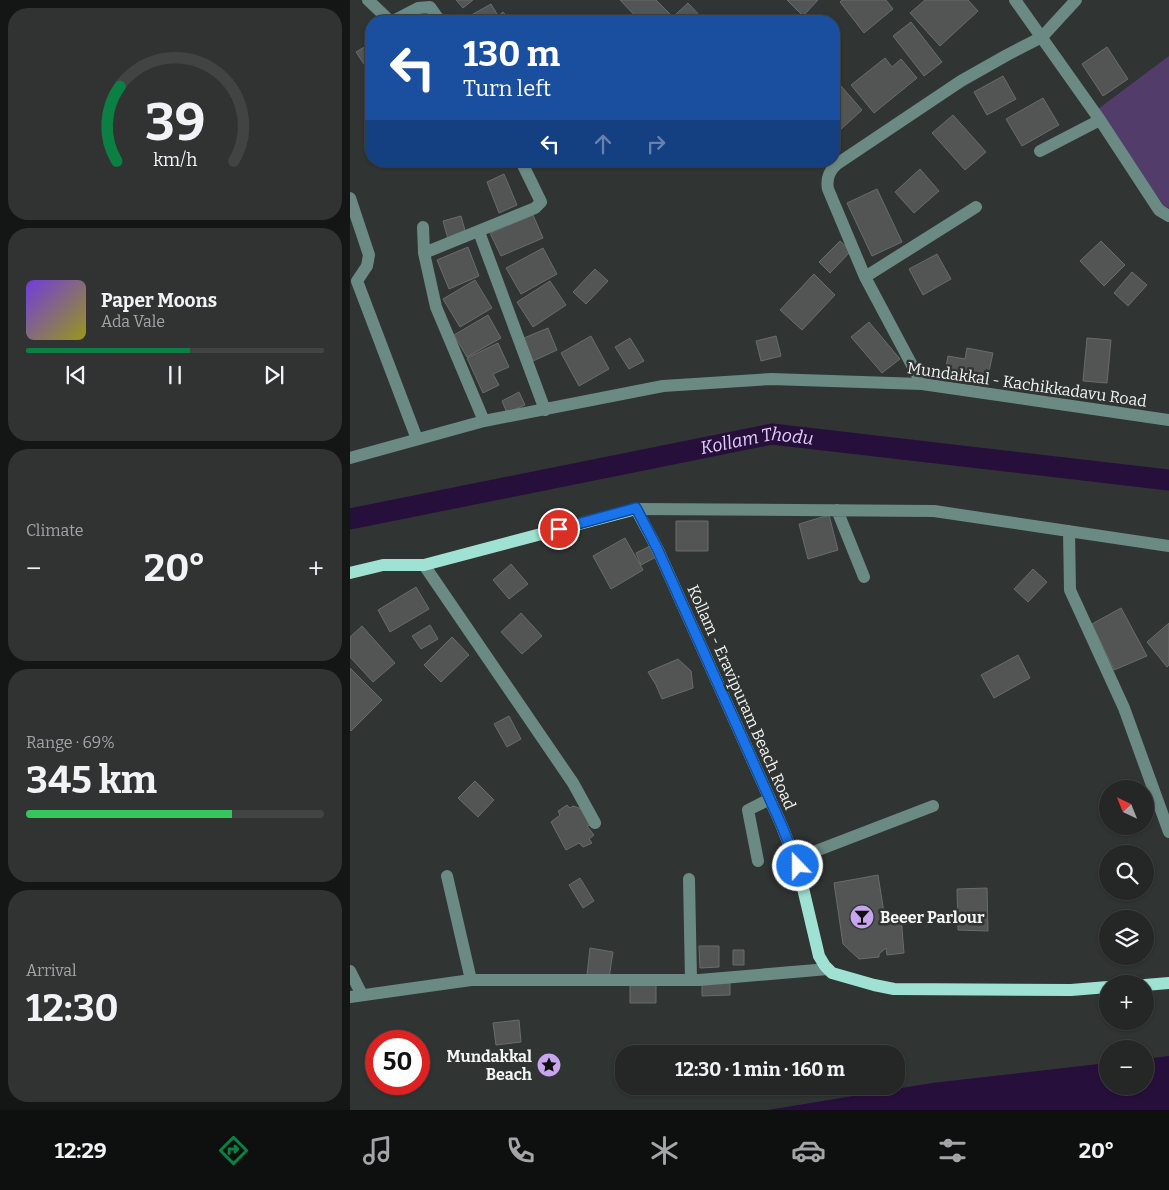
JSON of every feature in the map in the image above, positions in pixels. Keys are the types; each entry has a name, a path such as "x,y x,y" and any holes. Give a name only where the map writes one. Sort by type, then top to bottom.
{"main road":[{"path":"350,573 383,565 424,565 636,508"},
{"name":"Kollam - Eravipuram Beach Road","path":"636,508 657,548 795,859 819,956 822,964 828,969"},
{"path":"828,969 840,976 894,989 1071,990 1099,988"},
{"path":"1154,984 1169,983"}],"street":[{"path":"368,0 384,15"},
{"path":"1015,0 1100,120 1158,210 1169,216"},
{"path":"840,159 961,81 1007,54 1042,37 1076,0"},
{"path":"403,15 418,8 430,7 436,15"},
{"path":"1040,150 1100,120"},
{"path":"424,253 535,208 541,202 524,167"},
{"path":"831,167 827,186 865,277 922,384"},
{"path":"350,198 369,255 367,266 353,282 417,439"},
{"path":"865,277 976,207"},
{"path":"423,227 424,253 436,307 484,421"},
{"path":"479,232 545,410"},
{"name":"Mundakkal - Kachikkadavu Road","path":"350,458 484,421 673,385 771,379 922,384 1169,420"},
{"path":"636,508 934,511 1169,546"},
{"path":"837,510 864,577"},
{"path":"1069,531 1070,590 1124,708 1169,832"},
{"path":"424,565 573,783 595,823"},
{"path":"758,861 748,810 770,799"},
{"path":"795,859 933,806"},
{"path":"447,876 471,980"},
{"path":"689,879 691,980"},
{"path":"350,971 356,996 471,980 691,980 828,969"}],"shaded area":[{"path":"1169,56 1169,208 1164,206 1098,109"},
{"path":"1169,1056 1169,1110 768,1110 859,1095 905,1095 905,1087 932,1083 1099,1064 1099,1095 1154,1095 1154,1058"}],"building":[{"path":"456,0 473,0 463,8"},
{"path":"620,0 656,0 671,15 634,15"},
{"path":"787,0 818,0 804,15"},
{"path":"842,0 886,0 893,9 864,33 840,2"},
{"path":"925,0 968,0 978,11 940,46 910,13"},
{"path":"688,3 699,15 677,15"},
{"path":"491,4 497,14 495,15 471,15"},
{"path":"911,22 942,62 924,76 893,36"},
{"path":"365,47 365,66 356,52"},
{"path":"1107,47 1128,79 1103,96 1082,64"},
{"path":"885,58 892,67 901,59 917,78 874,113 851,85"},
{"path":"1003,76 1016,99 987,115 974,92"},
{"path":"840,85 862,110 840,130"},
{"path":"1043,98 1059,125 1022,146 1006,119"},
{"path":"953,115 986,152 965,170 932,133"},
{"path":"920,169 939,191 914,213 895,192"},
{"path":"504,174 517,205 499,213 487,182"},
{"path":"877,189 902,242 872,256 847,203"},
{"path":"533,215 543,238 501,256 490,233"},
{"path":"461,216 466,234 448,239 443,221"},
{"path":"840,241 851,251 830,273 819,262"},
{"path":"1101,241 1125,265 1104,286 1080,261"},
{"path":"468,247 479,276 449,289 437,260"},
{"path":"543,248 557,274 521,294 506,268"},
{"path":"937,254 951,279 923,295 909,269"},
{"path":"595,269 608,281 586,304 573,292"},
{"path":"1132,272 1147,285 1128,306 1114,293"},
{"path":"814,274 835,295 802,330 780,310"},
{"path":"475,280 492,308 460,327 443,299"},
{"path":"550,281 566,305 533,327 517,302"},
{"path":"488,315 501,338 467,357 454,335"},
{"path":"869,322 900,359 882,373 851,337"},
{"path":"548,328 557,350 533,361 524,338"},
{"path":"591,336 609,369 579,386 561,353"},
{"path":"776,336 781,356 761,361 756,341"},
{"path":"630,338 644,361 629,369 615,347"},
{"path":"1087,338 1111,340 1107,383 1083,381"},
{"path":"498,343 509,367 493,374 499,385 483,393 467,358"},
{"path":"967,348 993,353 986,385 944,377 948,356 965,359"},
{"path":"519,392 525,405 507,413 502,401"},
{"path":"829,515 838,550 808,559 799,524"},
{"path":"676,521 708,521 708,551 676,551"},
{"path":"625,538 643,570 611,589 593,556"},
{"path":"650,546 656,557 641,565 636,553"},
{"path":"511,564 528,584 509,599 493,580"},
{"path":"1033,569 1047,582 1028,602 1014,589"},
{"path":"416,587 429,609 390,632 378,610"},
{"path":"1121,608 1147,656 1114,670 1092,624"},
{"path":"521,613 542,636 522,654 501,632"},
{"path":"1169,623 1169,665 1167,667 1147,642"},
{"path":"430,625 438,639 421,649 412,636"},
{"path":"362,626 395,663 373,682 350,657 350,637"},
{"path":"452,637 469,655 441,682 424,665"},
{"path":"1018,655 1030,678 994,698 981,675"},
{"path":"678,659 691,671 693,688 662,699 648,672"},
{"path":"350,668 382,700 351,731 350,730"},
{"path":"509,716 521,739 507,747 494,724"},
{"path":"475,781 494,800 478,817 458,798"},
{"path":"567,805 570,808 573,806 588,811 595,823 587,826 594,835 589,839 592,843 583,847 579,843 566,850 551,822 560,815 558,811"},
{"name":"Beeer Parlour","path":"878,875 885,919 901,916 904,953 887,955 886,948 879,954 879,957 859,959 843,944 834,883"},
{"path":"580,878 594,901 583,908 569,885"},
{"path":"987,888 988,931 958,930 957,889"},
{"path":"699,946 719,946 719,967 700,968"},
{"path":"590,948 613,952 609,978 587,975"},
{"path":"733,950 744,950 744,965 733,965"},
{"path":"730,983 730,995 702,996 702,984"},
{"path":"630,985 656,985 656,1003 630,1003"},
{"path":"519,1020 521,1042 496,1045 493,1023"}],"waterway":[{"name":"Kollam Thodu","path":"350,519 772,434 1169,480"}],"place":[{"name":"Beeer Parlour","path":"862,917"},
{"name":"Mundakkal Beach","path":"549,1065"}],"route":[{"path":"559,529 636,508 657,548 798,866"}]}
